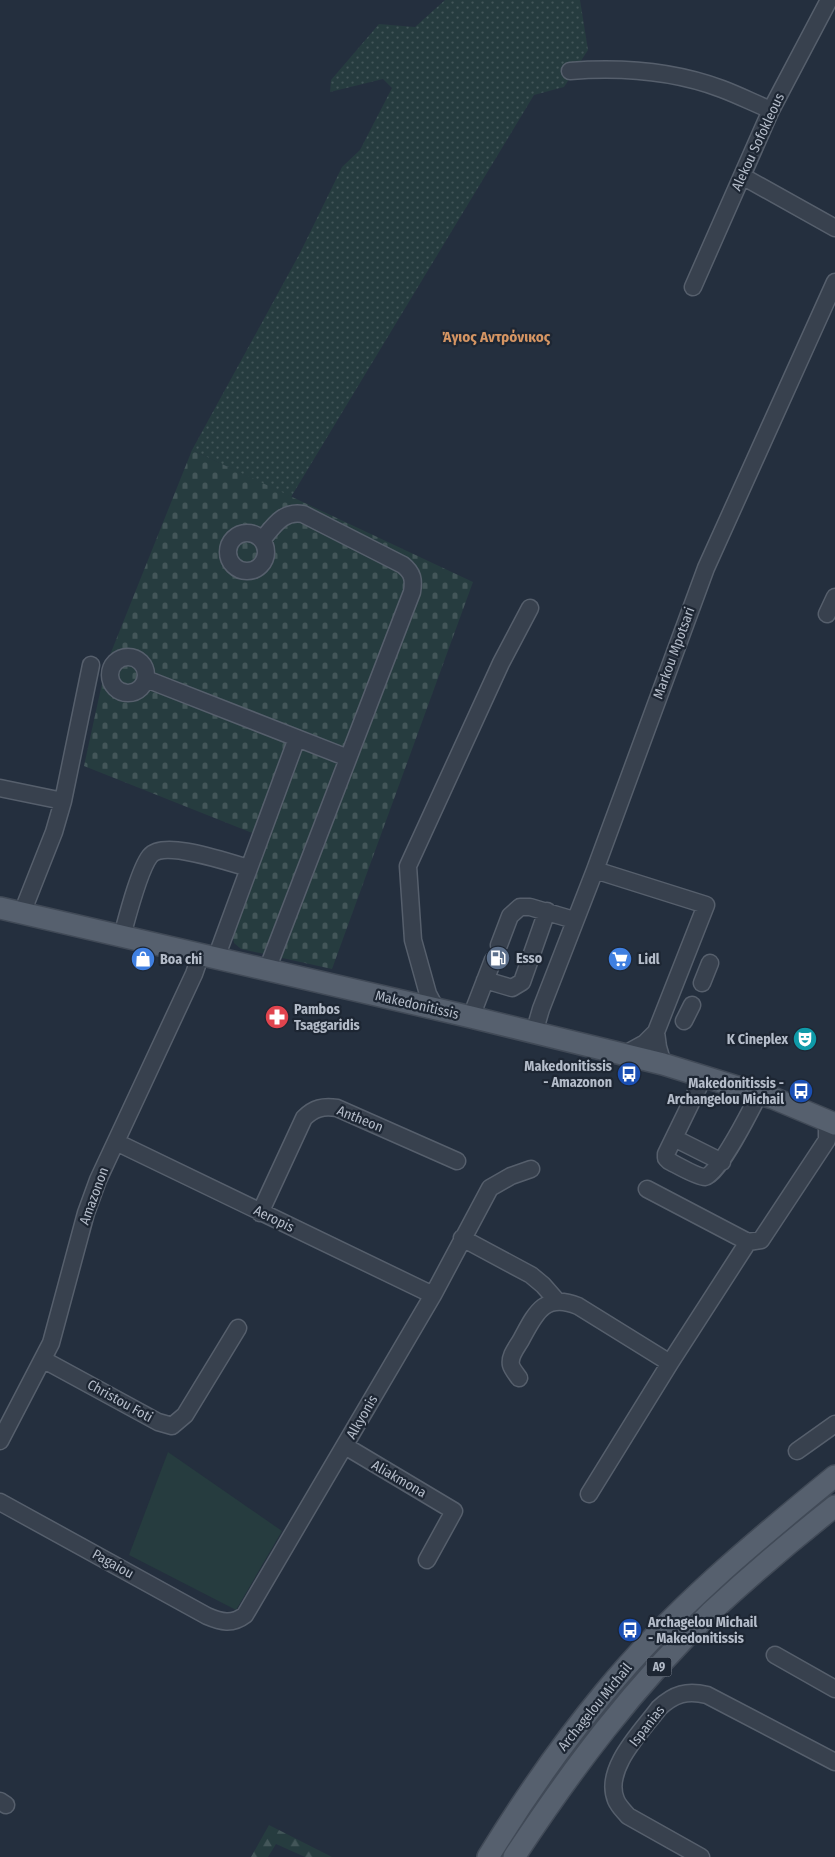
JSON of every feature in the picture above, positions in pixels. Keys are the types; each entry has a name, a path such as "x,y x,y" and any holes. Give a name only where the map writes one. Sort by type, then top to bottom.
{"main road":[{"name":"Makedonitissis","path":"0,908 625,1054 704,1076 759,1094 832,1125"},
{"name":"Archagelou Michail","path":"488,1857 525,1799 604,1692 688,1603 762,1536 835,1476"},
{"name":"Archagelou Michail","path":"514,1857 584,1756 658,1668 710,1614 777,1552 835,1506"}],"street":[{"name":"Alekou Sofokleous","path":"693,287 771,110 830,0"},
{"path":"570,71 599,68 663,74 720,88 771,110"},
{"path":"742,176 835,228"},
{"name":"Markou Mpotsari","path":"534,1032 706,568 835,282"},
{"path":"262,540 284,517 293,513 299,513 403,565 412,574 412,592 267,970"},
{"path":"827,614 835,597"},
{"path":"436,1009 428,994 413,940 408,866 501,663 530,608"},
{"path":"22,913 54,832 63,801 91,665"},
{"path":"146,679 348,758"},
{"name":"Amazonon","path":"0,1441 44,1360 51,1343 86,1212 98,1180 194,974 209,956 250,868 298,738"},
{"path":"0,788 63,801"},
{"path":"122,936 144,867 151,855 164,849 180,850 250,868"},
{"path":"595,870 706,905 656,1032 645,1042 625,1054"},
{"path":"471,1017 508,920 516,909 525,906 574,920"},
{"path":"485,980 512,988 520,985 547,912"},
{"path":"539,936 566,944"},
{"path":"702,983 710,963"},
{"path":"684,1021 692,1005"},
{"path":"656,1032 663,1064"},
{"path":"704,1076 666,1154 666,1158 706,1177 722,1162 759,1094"},
{"name":"Antheon","path":"260,1213 304,1118 319,1108 337,1108 457,1161"},
{"path":"647,1189 748,1242 761,1240 828,1140 832,1125"},
{"path":"674,1138 722,1162"},
{"name":"Aeropis","path":"116,1142 433,1295"},
{"name":"Alkyonis","path":"227,1622 238,1620 245,1614 433,1295 490,1188 498,1182 531,1169"},
{"path":"462,1238 531,1275 557,1301"},
{"path":"589,1494 748,1242"},
{"path":"519,1378 511,1365 512,1355 537,1311 546,1304 557,1301 568,1301 578,1306 670,1363"},
{"name":"Christou Foti","path":"44,1360 158,1422 172,1426 185,1415 238,1328"},
{"path":"797,1451 835,1424"},
{"name":"Aliakmona","path":"344,1446 454,1511 427,1560"},
{"name":"Pagaiou","path":"0,1502 206,1616 227,1622"},
{"path":"774,1655 835,1689"},
{"name":"Ispanias","path":"701,1857 628,1816 619,1806 614,1795 614,1776 621,1760 659,1708 672,1697 685,1692 697,1692 835,1762"}],"green space":[{"path":"445,0 580,0 588,50 564,87 534,95 291,497 192,450 300,253 342,167 360,150 392,88 383,79 330,92 331,80 379,24 415,27"},
{"path":"192,450 473,582 332,969 241,949 234,943 233,938 265,838 84,766 106,665"},
{"path":"168,1452 282,1531 236,1610 129,1555"},
{"path":"269,1825 332,1857 305,1857 276,1844 268,1857 251,1857"}],"place":[{"name":"Esso","path":"498,958"},
{"name":"Boa chi","path":"143,959"},
{"name":"Lidl","path":"620,959"},
{"name":"Pambos Tsaggaridis","path":"277,1017"},
{"name":"K Cineplex","path":"805,1039"},
{"name":"Makedonitissis - Amazonon","path":"629,1074"},
{"name":"Makedonitissis - Archangelou Michail","path":"801,1091"},
{"name":"Archagelou Michail - Makedonitissis","path":"630,1630"}],"district":[{"name":"Άγιος Αντρόνικος","path":"496,337"}]}
